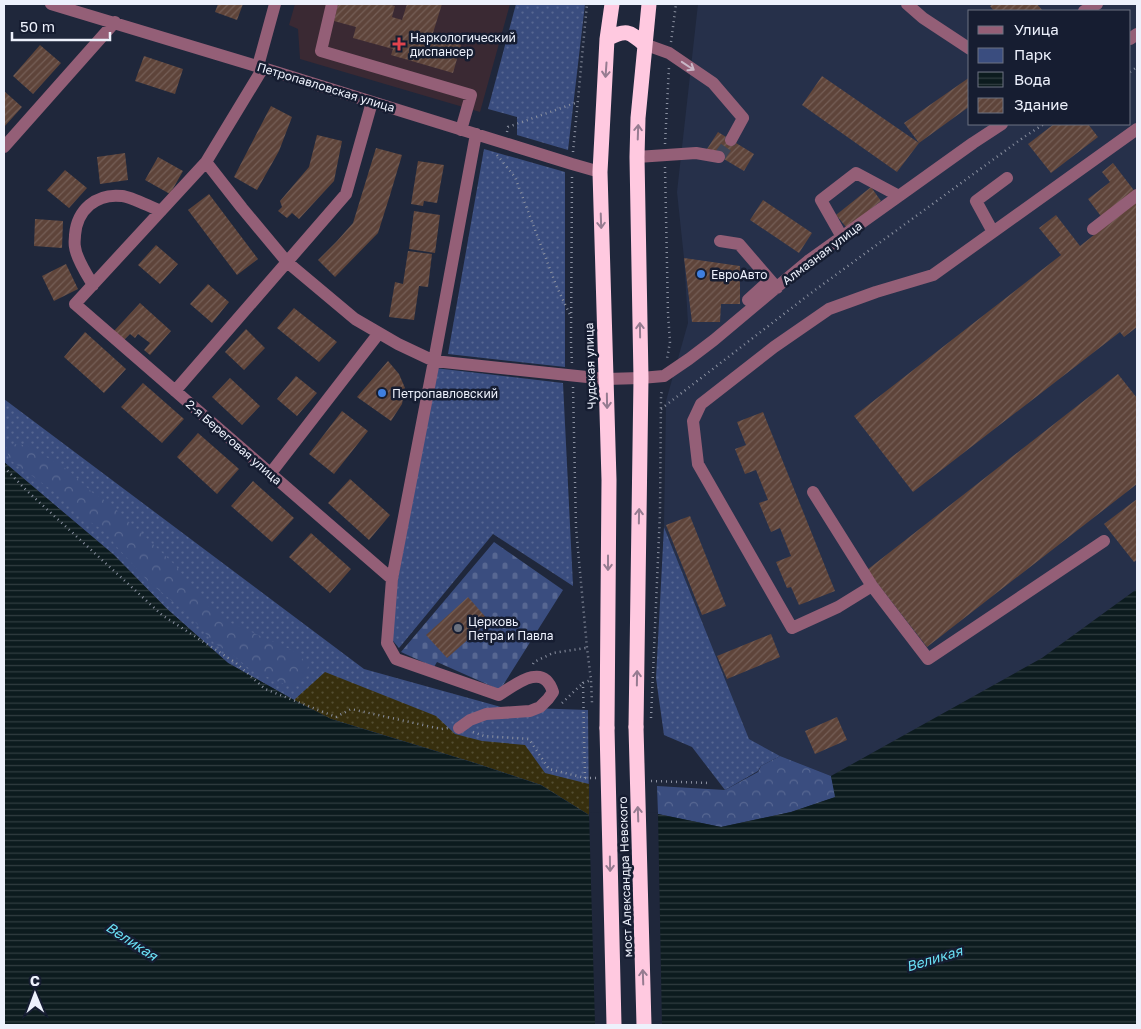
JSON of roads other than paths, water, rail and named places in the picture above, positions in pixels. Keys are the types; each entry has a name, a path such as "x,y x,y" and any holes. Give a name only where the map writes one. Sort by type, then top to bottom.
{"highway":[{"name":"Чудская улица","path":"607,728 609,480 600,172 612,4"},
{"path":"642,378 636,157 644,44 649,4"},
{"path":"608,39 620,33 632,34 644,44"},
{"name":"мост Александра Невского","path":"642,378 636,727 644,1025"},
{"name":"мост Александра Невского","path":"607,728 614,1025"}],"street":[{"name":"Петропавловская улица","path":"51,4 115,22 600,172"},
{"path":"161,211 124,196 108,195 94,202 83,211 76,227 75,247 83,268 93,285 161,211 206,162 260,67 275,4"},
{"path":"332,4 321,51 471,96 461,130"},
{"path":"906,4 923,18 968,48"},
{"path":"1086,10 1097,4"},
{"path":"4,147 115,22"},
{"path":"644,44 669,53 713,83 743,118 730,140"},
{"path":"174,391 346,194 372,102"},
{"name":"Алмазная улица","path":"434,361 606,379 664,376 714,340 774,284 1001,125"},
{"path":"872,586 838,607 792,628 698,464 693,421 701,404 774,347 829,309 876,292 933,275 1137,129"},
{"path":"459,728 470,720 486,714 530,711 540,707 553,692 550,684 536,676 524,678 499,696 396,659 387,643 392,579 480,136"},
{"path":"636,157 696,153 719,157"},
{"path":"206,162 287,262 355,319 434,361"},
{"path":"842,237 821,200 856,173 899,196"},
{"path":"993,232 976,201 1007,178"},
{"path":"1092,229 1137,195"},
{"path":"720,242 739,244 774,284 748,300"},
{"name":"2-я Береговая улица","path":"93,285 75,304 392,579"},
{"path":"270,474 380,333"},
{"path":"813,492 872,586 928,658 1104,541"}],"water":[{"name":"Великая","path":"4,462 114,555 166,608 228,663 331,719 541,785 589,815 658,814 721,827 791,812 835,797 831,776 1042,658 1137,589 1137,1025 4,1025"}],"tunnel":[{"path":"719,157 731,140"}],"place":[{"name":"Наркологический диспансер","path":"399,44"},
{"name":"ЕвроАвто","path":"701,274"},
{"name":"Петропавловский","path":"382,393"},
{"name":"Церковь Петра и Павла","path":"458,628"}]}
